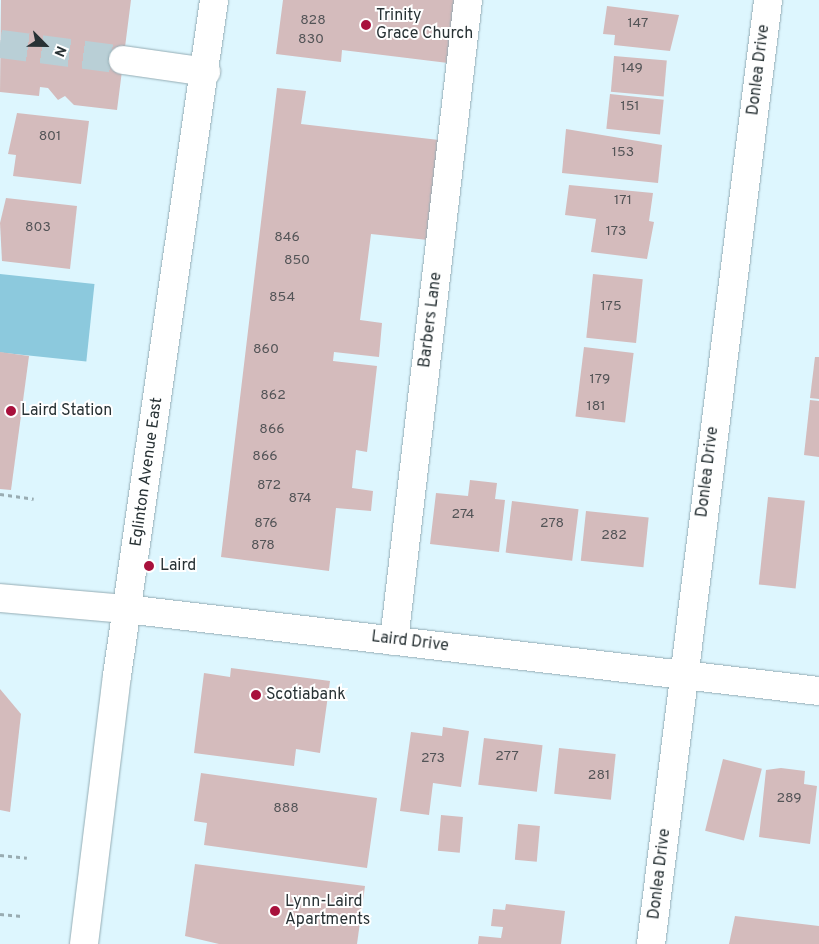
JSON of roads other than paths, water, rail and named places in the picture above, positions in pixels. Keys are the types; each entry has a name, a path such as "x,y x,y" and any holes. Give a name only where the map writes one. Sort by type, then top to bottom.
{"street":[{"name":"Eglinton Avenue East","path":"84,944 126,609 206,72 214,0"},
{"name":"Barbers Lane","path":"394,640 468,0"},
{"name":"Donlea Drive","path":"651,944 682,675 768,0"},
{"path":"123,60 206,72"},
{"name":"Laird Drive","path":"0,598 126,609 819,691"}],"tunnel":[{"path":"0,44 123,60"}],"place":[{"name":"Trinity Grace Church","path":"366,25"},
{"name":"Laird Station","path":"11,411"},
{"name":"Laird","path":"149,566"},
{"name":"Scotiabank","path":"256,695"},
{"name":"Lynn-Laird Apartments","path":"275,911"}]}
